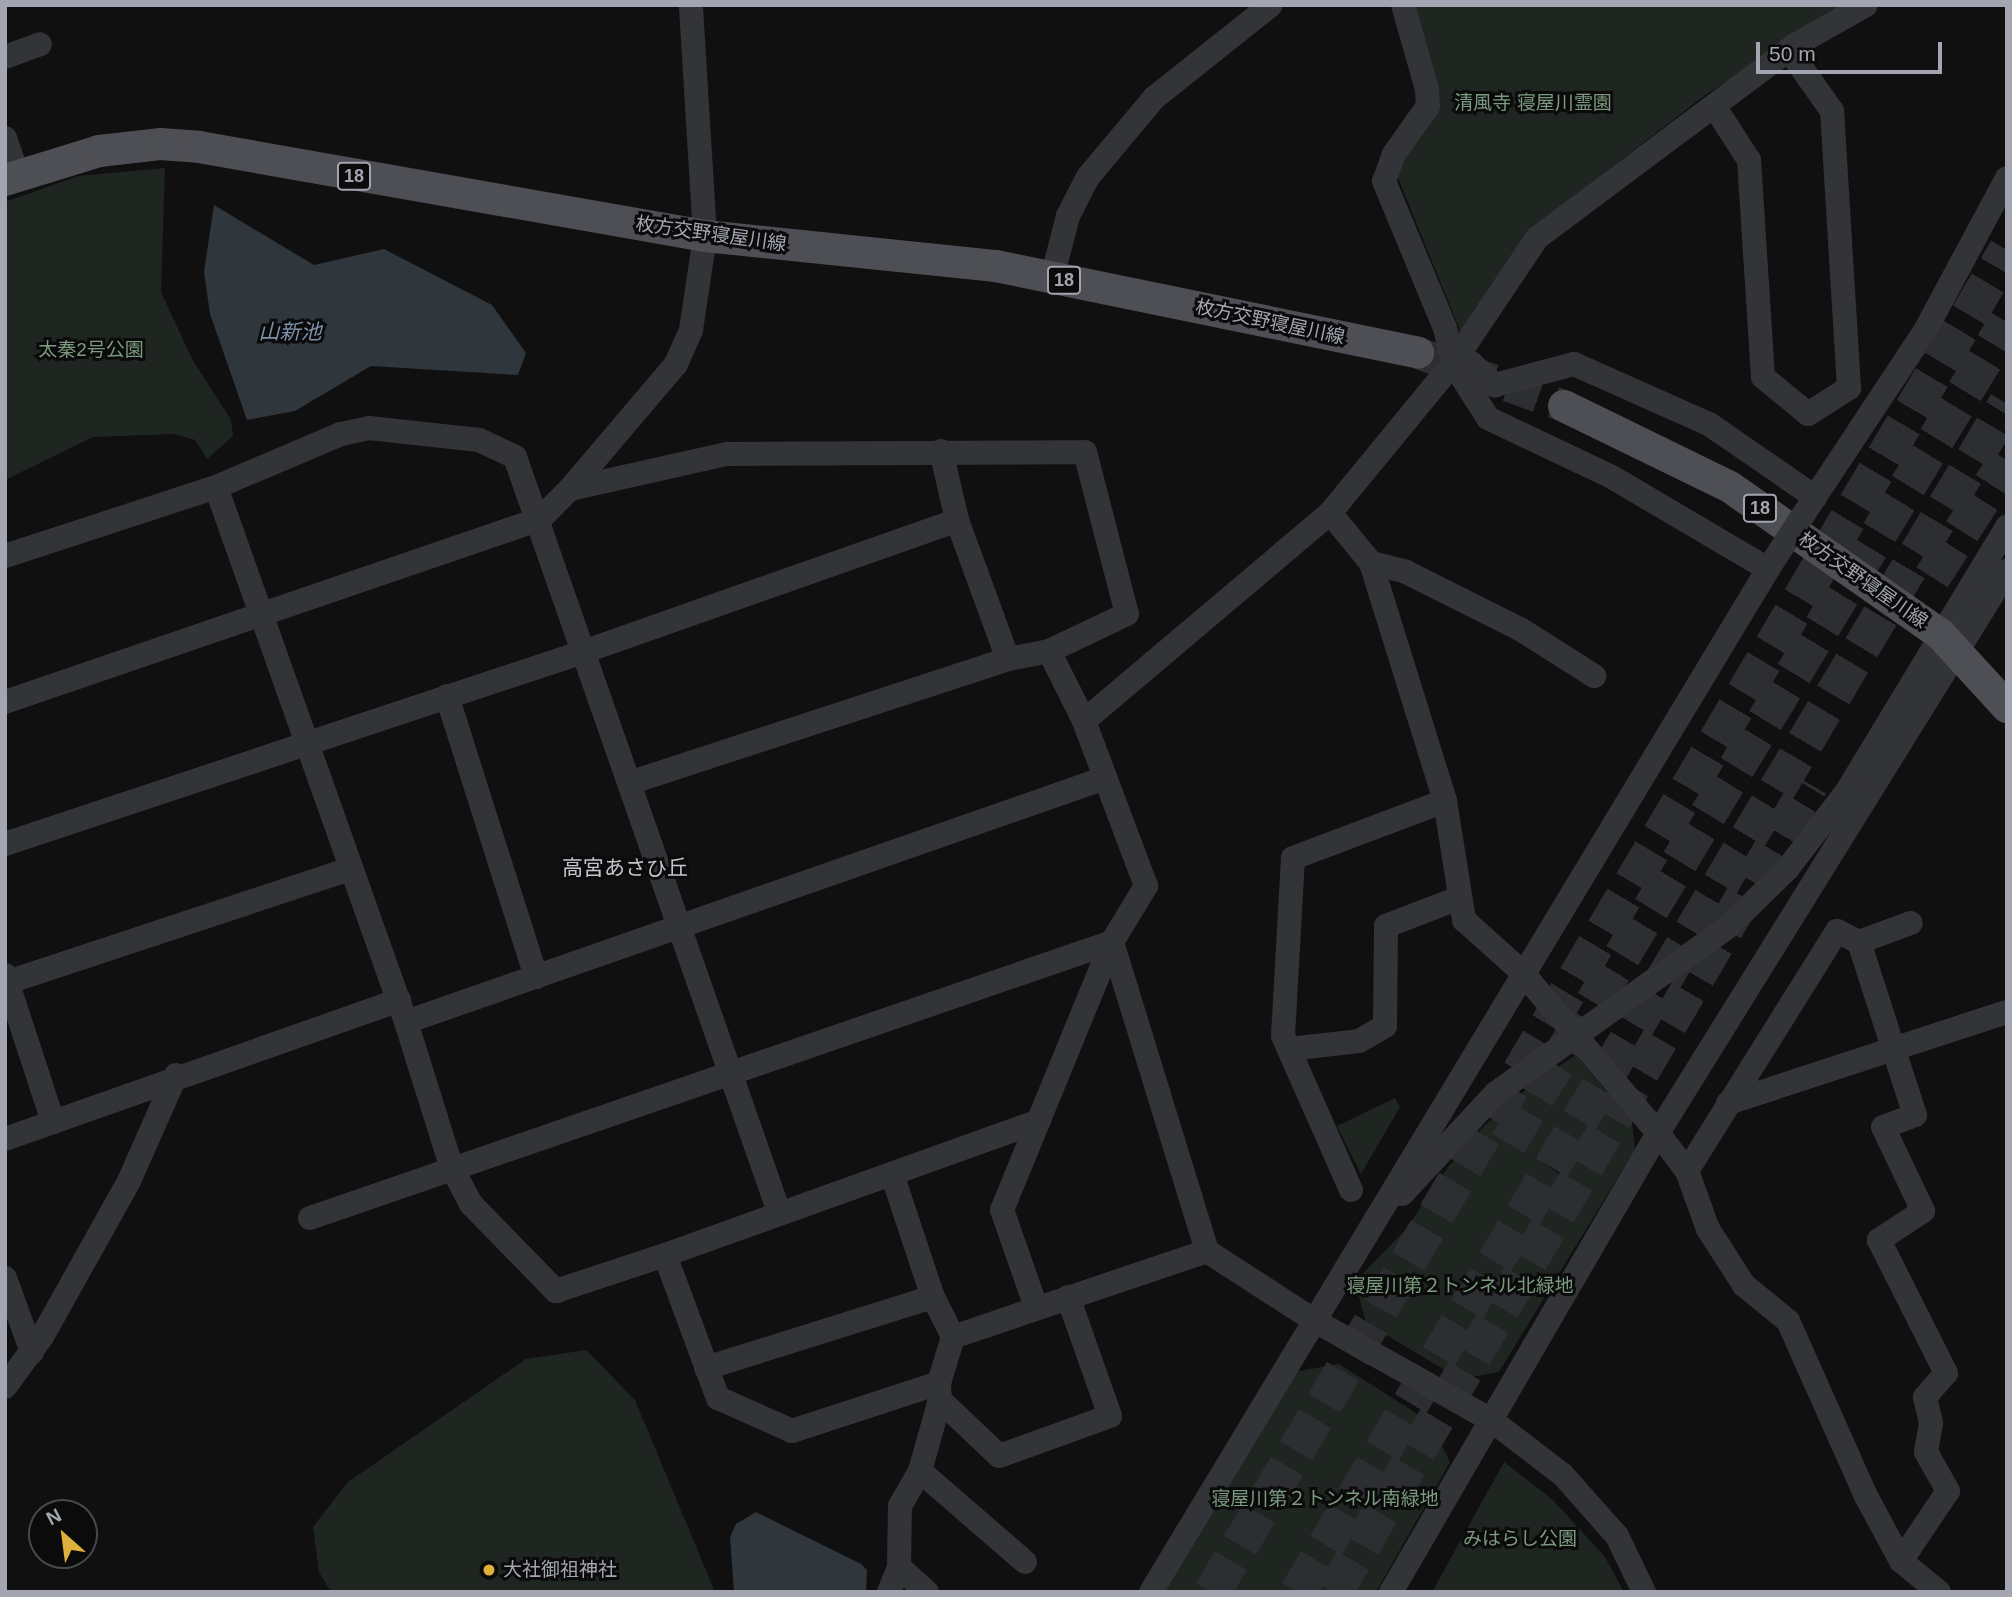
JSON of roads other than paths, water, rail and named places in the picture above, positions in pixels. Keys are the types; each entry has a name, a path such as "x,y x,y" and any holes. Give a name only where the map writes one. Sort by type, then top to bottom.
{"main road":[{"name":"枚方交野寝屋川線","path":"12,177 99,151 160,144 186,146 705,236 996,266 1418,353"},
{"name":"枚方交野寝屋川線","path":"1564,406 1730,486 1949,644 2007,707"}],"street":[{"path":"5,702 540,519 570,489 676,364 691,330 705,236 691,5"},
{"path":"1052,278 1068,216 1088,177 1154,99 1271,5"},
{"path":"1403,5 1427,89 1428,106 1394,154 1384,181 1445,328 1453,363 1488,418 1612,477 1769,569"},
{"path":"1084,721 1330,513 1453,363 1537,239 1789,50 1866,5"},
{"path":"5,57 40,44"},
{"path":"1714,106 1749,160 1763,377 1808,414 1849,388 1832,111 1789,50"},
{"path":"5,138 12,177"},
{"path":"1151,1592 1312,1319 1374,1222 1522,972 1769,569 1926,329 2007,178"},
{"path":"1453,363 1471,363 1495,385 1574,363 1709,424 1815,497"},
{"path":"5,556 216,487 341,434 369,428 479,440 515,457 540,519 632,782 677,929 779,1212"},
{"path":"942,451 957,520 1008,659"},
{"path":"570,489 727,454 1085,452 1127,614 1049,651 1008,659 632,782"},
{"path":"216,487 402,1011 451,1166 471,1204 556,1291 665,1255 1039,1121"},
{"path":"1330,513 1371,563 1445,801 1464,920 1522,972 1687,1171 1708,1228 1744,1285 1788,1321 1866,1496 1901,1561 1939,1592"},
{"path":"5,844 308,741 586,651 957,520"},
{"path":"1391,1592 1658,1133 1949,644 2007,527"},
{"path":"1371,563 1406,572 1520,629 1594,676"},
{"path":"1374,1222 1496,1093 1729,926 1788,868 1847,791 1949,644 2007,572"},
{"path":"1036,1307 1002,1210 1112,942 1146,886 1084,721 1049,651"},
{"path":"447,696 536,977"},
{"path":"5,1139 176,1075 402,1011 536,977 1105,778"},
{"path":"1351,1190 1283,1036 1293,858 1445,801"},
{"path":"54,1122 6,980 350,869"},
{"path":"1289,1049 1359,1041 1385,1026 1386,926 1459,898"},
{"path":"1687,1171 1837,931 1859,942 1911,923"},
{"path":"310,1218 451,1166 1112,942"},
{"path":"1112,942 1207,1251 1312,1319 1491,1420 1572,1485 1617,1536 1644,1592"},
{"path":"1859,942 1914,1115 1883,1127 1923,1211 1879,1240 1946,1373 1925,1397 1931,1423 1926,1452 1948,1491 1901,1561"},
{"path":"1728,1103 2007,1012"},
{"path":"5,1387 32,1352 129,1181 176,1075"},
{"path":"889,1592 899,1567 900,1506 920,1471 953,1337 933,1297 892,1174"},
{"path":"953,1337 1207,1251"},
{"path":"665,1255 718,1398 792,1431 939,1392"},
{"path":"5,1278 32,1352"},
{"path":"706,1368 933,1297"},
{"path":"939,1392 999,1456 1110,1416 1068,1297"},
{"path":"920,1471 1025,1562"},
{"path":"899,1567 927,1592"}],"water":[{"name":"山新池","path":"214,205 314,265 384,249 492,305 526,353 518,375 371,366 295,411 247,420 210,314 204,272"},
{"path":"756,1512 861,1564 867,1570 866,1592 734,1592 730,1537 736,1524"}],"tunnel":[{"path":"1212,1592 2007,250"},
{"path":"1508,1143 2007,322"},
{"path":"1418,353 1564,406"},
{"path":"1298,1592 2007,403"},
{"path":"1932,577 2007,460"},
{"path":"1334,1592 1810,784"}],"place":[{"name":"大社御祖神社","path":"489,1570"}],"district":[{"name":"高宮あさひ丘","path":"625,868"}],"park label":[{"name":"清風寺 寝屋川霊園","path":"1533,103"},
{"name":"太秦2号公園","path":"91,350"},
{"name":"寝屋川第２トンネル北緑地","path":"1460,1286"},
{"name":"寝屋川第２トンネル南緑地","path":"1325,1499"},
{"name":"みはらし公園","path":"1520,1539"}]}
